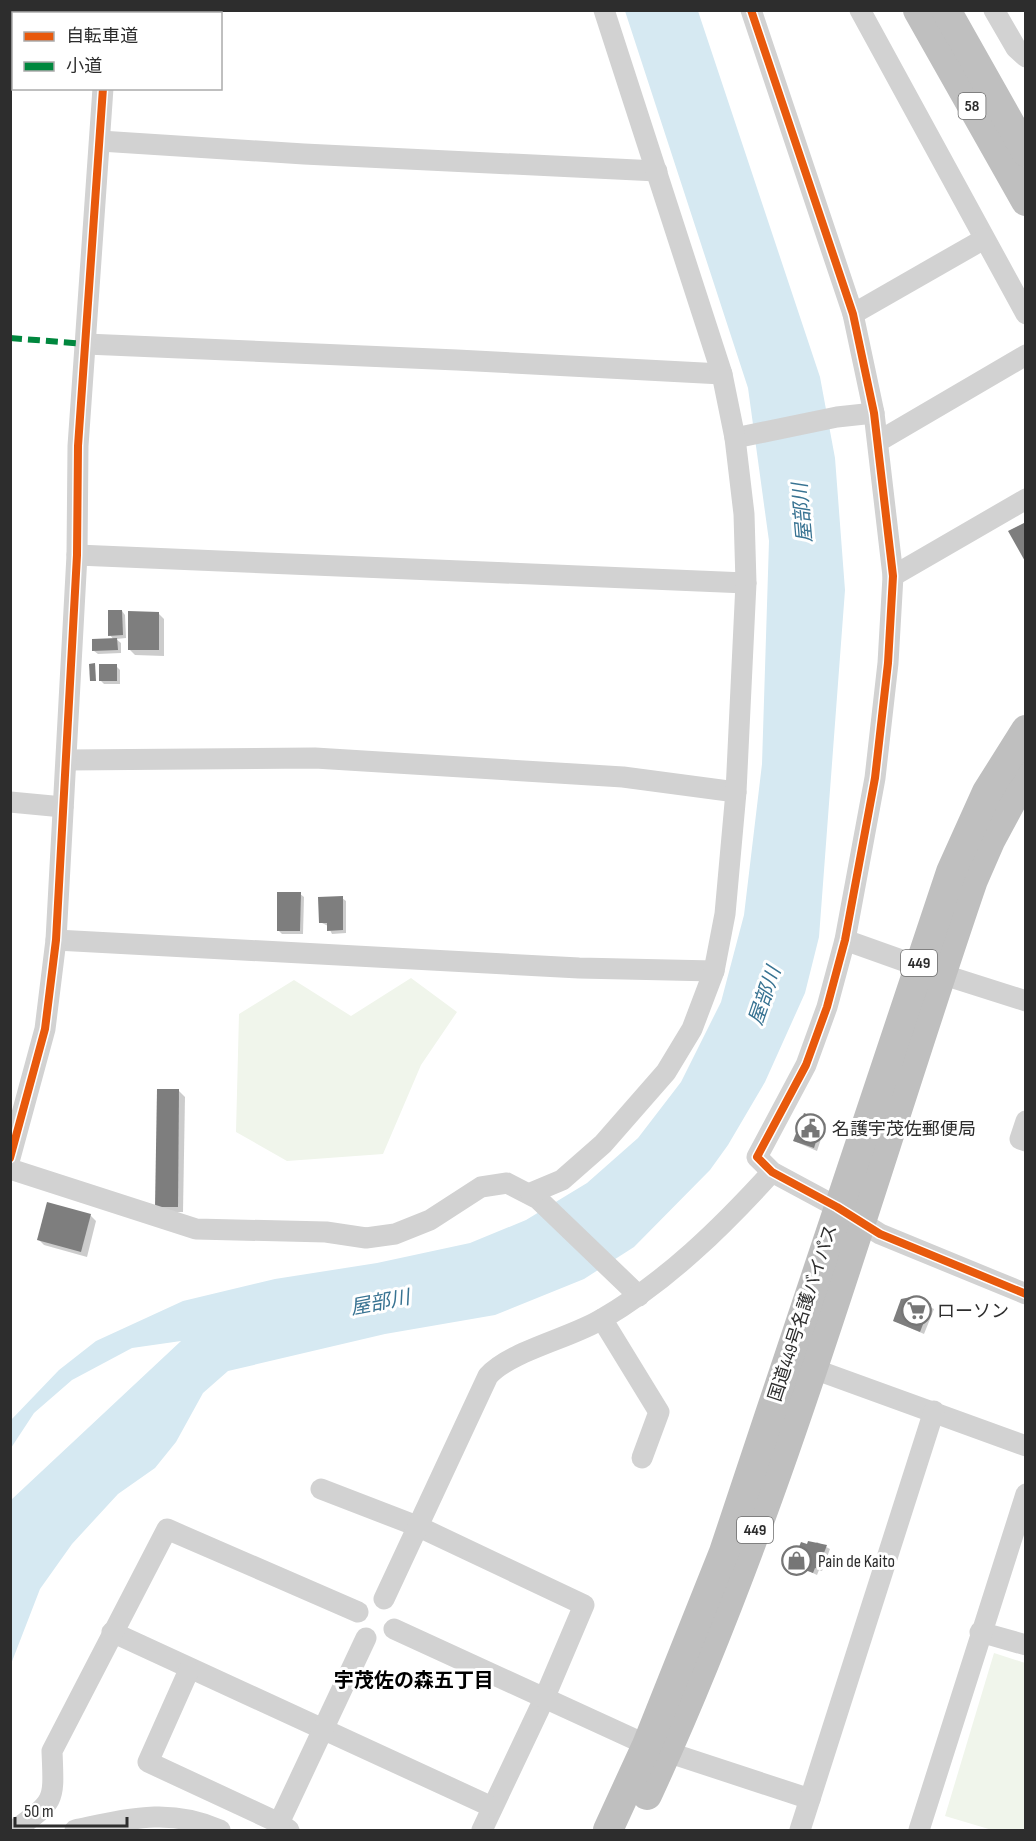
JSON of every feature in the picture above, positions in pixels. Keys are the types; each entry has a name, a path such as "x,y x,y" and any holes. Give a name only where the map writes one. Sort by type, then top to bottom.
{"highway":[{"name":"58","path":"918,10 1026,201"},
{"name":"58","path":"946,10 1026,152"},
{"name":"国道449号名護バイパス","path":"631,1830 724,1552 849,1214 929,970 951,872 987,792 1026,730"},
{"name":"国道449号名護バイパス","path":"929,970 990,841 1026,774"},
{"name":"国道449号名護バイパス","path":"608,1830 657,1749 741,1571 811,1368 849,1214"}],"street":[{"path":"535,1196 562,1180 603,1144 666,1072 692,1029 714,971 725,915 736,792 746,583 740,437 722,374 604,10"},
{"path":"750,10 853,314 879,441 893,576 888,663 875,778 845,940 827,1007 806,1065 757,1157 772,1172 890,1239 1026,1294"},
{"path":"860,10 1026,314"},
{"path":"994,10 1017,48 1026,57"},
{"path":"10,1158 45,1029 56,940 63,807 68,760 77,555 78,446 104,90"},
{"path":"100,141 304,154 657,171"},
{"path":"853,314 984,238"},
{"path":"86,344 446,359 722,374"},
{"path":"879,441 1026,355"},
{"path":"740,437 837,417 874,413"},
{"path":"893,576 1026,499"},
{"path":"77,555 746,583"},
{"path":"68,760 315,758 622,777 736,792"},
{"path":"10,802 63,807"},
{"path":"56,940 579,968 714,971"},
{"path":"845,940 1026,1001"},
{"path":"1026,1121 1020,1139 1026,1141"},
{"path":"10,1169 196,1229 326,1232 366,1238 395,1234 430,1220 481,1187 507,1183 535,1196 639,1296"},
{"path":"384,1599 488,1376 498,1364 569,1337 639,1296 719,1230 772,1172"},
{"path":"602,1319 658,1412 642,1458"},
{"path":"811,1368 1026,1446"},
{"path":"800,1830 934,1411"},
{"path":"321,1489 417,1526 584,1605 544,1700 482,1830"},
{"path":"919,1830 980,1632 1026,1494"},
{"path":"15,1830 48,1806 53,1787 52,1751 167,1529 358,1612"},
{"path":"384,1599 368,1601 358,1612 358,1628 366,1638 382,1639 394,1629"},
{"path":"384,1599 394,1610 394,1629"},
{"path":"394,1629 544,1700 657,1749 810,1799"},
{"path":"112,1632 189,1670 323,1729 492,1808"},
{"path":"980,1632 1026,1645"},
{"path":"189,1670 148,1762 284,1827 323,1729 366,1638"},
{"path":"75,1830 132,1818 172,1815 199,1820 220,1830"}],"shaded area":[{"path":"411,978 457,1012 421,1065 383,1154 287,1161 236,1132 239,1014 294,980 351,1016"},
{"path":"994,1653 1025,1663 1025,1830 992,1830 945,1816"}],"water":[{"name":"屋部川","path":"625,11 698,11 820,377 835,458 845,590 819,937 805,993 765,1082 728,1145 710,1170 634,1247 584,1279 495,1315 385,1334 228,1371 203,1393 176,1442 155,1468 118,1494 72,1544 40,1589 11,1664 11,1500 181,1341 132,1348 72,1380 34,1413 11,1448 11,1420 59,1370 96,1341 183,1301 275,1279 377,1263 470,1243 526,1220 587,1183 638,1138 681,1082 721,1002 744,915 762,764 769,541 748,388"}],"building":[{"path":"1026,522 1026,563 1008,531"},
{"path":"108,610 122,610 123,635 108,636"},
{"path":"128,611 159,612 159,650 128,650"},
{"path":"117,638 118,650 92,651 92,639"},
{"path":"95,663 96,681 90,681 89,664"},
{"path":"99,664 117,664 117,681 99,681"},
{"path":"277,892 301,892 300,931 277,931"},
{"path":"343,896 343,930 327,931 327,923 319,923 318,897"},
{"path":"157,1089 179,1089 178,1207 155,1207"},
{"path":"804,1113 823,1120 814,1148 793,1141"},
{"path":"47,1202 91,1214 81,1252 37,1240"},
{"path":"911,1297 931,1304 920,1332 893,1321 901,1299"},
{"path":"808,1541 827,1545 818,1569 815,1568 813,1573 792,1565 801,1542 807,1544"}],"marked path":[{"path":"10,338 86,344"}],"cycle path":[{"path":"751,10 853,314 874,413 893,576 888,663 875,778 845,940 827,1007 806,1065 757,1157 772,1172 837,1207 880,1234 1026,1294"},
{"path":"10,1158 45,1029 56,940 77,555 78,446 103,90"}],"place":[{"name":"名護宇茂佐郵便局","path":"811,1129"},
{"name":"ローソン","path":"916,1311"},
{"name":"Pain de Kaito","path":"797,1561"}],"district":[{"name":"宇茂佐の森五丁目","path":"414,1681"}]}
